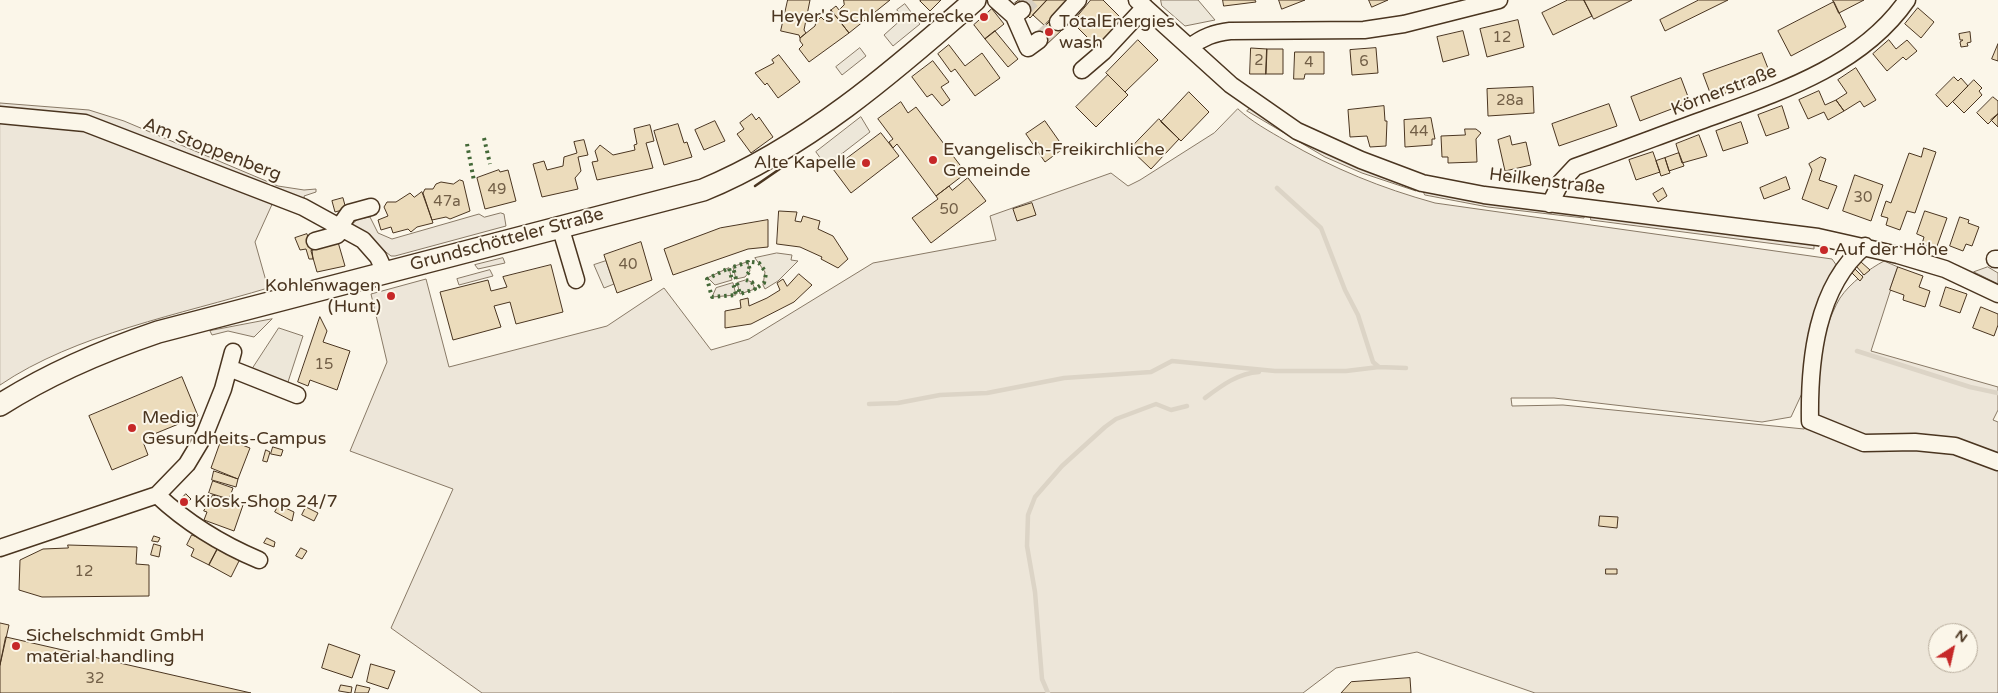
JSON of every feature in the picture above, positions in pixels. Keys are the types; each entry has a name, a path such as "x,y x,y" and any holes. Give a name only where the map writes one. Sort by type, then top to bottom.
{"main road":[{"name":"Grundschötteler Straße","path":"0,405 40,381 121,345 187,324 703,190 753,167 836,113 902,62 975,0"}],"street":[{"path":"1058,22 1078,0"},
{"path":"1190,47 1199,40 1213,34 1230,31 1364,30 1404,24 1498,0"},
{"name":"Körnerstraße","path":"1550,204 1561,182 1576,167 1754,102 1828,69 1860,48 1890,21 1907,0"},
{"path":"1082,70 1103,52 1140,2"},
{"name":"Heilkenstraße","path":"1140,2 1238,90 1290,126 1361,160 1422,183 1484,195 1712,222 1818,237 1865,246 1945,269 1998,294"},
{"path":"1011,7 1028,48 1039,40"},
{"name":"Am Stoppenberg","path":"0,116 80,122 104,129 303,207 363,240 372,249 384,272"},
{"path":"315,241 337,235 349,213 371,207"},
{"path":"560,226 576,280"},
{"path":"1865,246 1848,260 1838,276 1824,312 1813,355 1810,421 1864,443 1915,442 1956,446 1998,462"},
{"path":"0,548 157,495 187,464 205,434 223,389 233,352"},
{"path":"228,368 297,395"},
{"path":"157,495 189,523 259,560"}],"shaded area":[{"path":"1161,0 1198,0 1215,20 1185,26 1162,6"},
{"path":"905,4 920,24 893,46 884,35 903,18 897,10"},
{"path":"860,48 866,56 842,75 836,67"},
{"path":"0,103 89,110 124,121 278,186 304,190 316,189 316,192 304,196 306,207 120,132 0,113"},
{"path":"1251,108 1418,188 1416,191 1362,173 1325,157 1247,111"},
{"path":"1238,109 1267,130 1340,169 1396,191 1435,203 1832,259 1837,266 1804,389 1791,417 1762,422 1554,398 1511,398 1512,406 1563,405 1804,429 1818,419 1816,380 1818,360 1829,322 1840,298 1860,277 1884,261 1898,267 1871,351 1998,387 1998,410 1993,420 1998,422 1998,693 1535,693 1417,652 1336,668 1303,693 482,693 391,628 453,489 350,451 387,362 371,294 426,279 449,367 607,326 664,288 711,350 749,339 873,263 996,240 990,216 1111,173 1128,186 1214,133"},
{"path":"861,117 870,132 826,166 816,152"},
{"path":"0,118 84,126 274,200 255,242 268,288 130,327 95,339 61,352 30,367 0,385"},
{"path":"1423,190 1585,214 1584,218 1488,207 1425,195"},
{"path":"479,214 484,217 504,214 506,226 395,256 391,256 351,225 358,219 370,217 378,233 392,239"},
{"path":"1591,215 1814,245 1814,249 1591,220"},
{"path":"777,253 792,255 791,260 798,261 778,281 765,289 763,285 765,272 755,258"},
{"path":"503,258 505,263 478,269 475,265"},
{"path":"606,261 614,284 604,288 594,265"},
{"path":"748,262 750,271 745,277 736,279 733,267"},
{"path":"1988,267 1998,273 1998,284 1974,272"},
{"path":"729,268 732,280 715,285 708,278"},
{"path":"490,270 493,276 459,285 457,279"},
{"path":"746,280 752,282 755,289 740,294 737,283"},
{"path":"733,283 736,295 712,297 716,288"},
{"path":"272,319 254,337 228,331 212,335 210,331"},
{"path":"279,328 303,336 287,385 251,371"}],"building":[{"path":"788,0 810,0 804,30 806,33 800,38 799,35 781,31"},
{"path":"844,0 890,0 849,33 831,10 836,6 839,10 844,5"},
{"path":"941,0 930,11 920,1"},
{"path":"1019,0 1047,0 1030,18 1015,3"},
{"path":"1047,0 1071,0 1045,26 1033,15"},
{"path":"1091,0 1103,0 1128,25 1099,49 1074,24"},
{"path":"1223,0 1255,0 1256,2 1224,6"},
{"path":"1279,0 1305,0 1282,9"},
{"path":"1369,0 1388,0 1372,7"},
{"path":"1568,0 1584,0 1592,16 1553,35 1542,13"},
{"path":"1584,0 1632,0 1594,19"},
{"path":"1699,0 1728,0 1665,31 1660,20"},
{"path":"1833,0 1864,0 1839,13"},
{"path":"1834,2 1846,27 1791,56 1778,31"},
{"path":"1918,8 1934,22 1921,38 1905,24"},
{"path":"992,9 1004,24 985,39 974,25"},
{"path":"831,10 849,33 809,62 799,49 803,45 800,38 815,26 821,17 824,20 830,16"},
{"name":"TotalEnergies wash","path":"1053,17 1064,28 1045,46 1034,36"},
{"path":"1518,20 1524,47 1487,57 1480,29"},
{"path":"995,31 1018,59 1008,67 985,39"},
{"path":"1463,31 1469,55 1443,62 1437,37"},
{"path":"1970,32 1971,42 1967,43 1968,46 1961,47 1960,42 1963,40 1960,40 1959,34"},
{"path":"1138,40 1158,60 1125,92 1106,73"},
{"path":"1889,40 1896,49 1907,40 1917,51 1906,60 1903,57 1887,71 1873,54"},
{"path":"1998,44 1998,61 1992,59"},
{"path":"949,45 965,66 982,53 1000,78 975,96 955,69 951,72 938,54"},
{"path":"1251,48 1267,49 1266,74 1250,74"},
{"path":"1376,48 1378,73 1352,75 1350,50"},
{"path":"1267,49 1283,49 1283,74 1266,74"},
{"path":"1295,52 1324,52 1324,74 1305,74 1304,79 1294,79"},
{"path":"1762,53 1771,76 1712,98 1703,74"},
{"path":"779,55 800,82 778,98 767,83 765,85 755,73 774,63 772,60"},
{"path":"933,61 949,82 941,87 950,100 942,106 932,94 927,97 912,77"},
{"path":"1856,68 1876,100 1864,107 1860,101 1844,111 1836,100 1847,93 1838,80"},
{"path":"1108,75 1128,95 1096,127 1076,107"},
{"path":"1954,77 1958,81 1961,78 1968,86 1947,107 1936,95"},
{"path":"1681,78 1690,102 1640,121 1631,97"},
{"path":"1974,80 1982,88 1979,91 1982,95 1964,113 1953,102"},
{"path":"1533,87 1534,113 1488,116 1487,89"},
{"path":"1819,91 1825,105 1836,100 1844,111 1828,120 1824,112 1808,119 1799,100"},
{"path":"1189,92 1209,112 1181,141 1161,122"},
{"path":"1993,97 1998,101 1998,114 1988,124 1977,113"},
{"name":"Evangelisch-Freikirchliche Gemeinde","path":"901,102 908,113 916,107 966,173 936,196 897,144 893,148 889,142 893,139 878,119"},
{"path":"1609,104 1617,126 1559,146 1552,124"},
{"path":"1384,106 1385,121 1387,121 1386,146 1370,147 1367,136 1350,137 1348,110"},
{"path":"1782,106 1789,128 1766,136 1758,115"},
{"path":"752,114 756,120 759,117 773,137 751,153 737,134 744,129 740,123"},
{"path":"1998,114 1998,127 1991,120"},
{"path":"1431,118 1435,139 1432,139 1432,145 1405,147 1404,120"},
{"path":"1159,119 1179,139 1151,169 1130,149"},
{"path":"715,121 725,141 704,150 695,130"},
{"path":"1045,121 1064,148 1045,162 1026,134"},
{"path":"1741,122 1748,143 1723,151 1716,131"},
{"path":"678,124 684,143 687,142 692,157 664,165 654,131"},
{"path":"650,125 654,141 646,143 653,168 597,180 592,162 598,161 595,151 600,145 613,155 635,150 634,145 637,144 634,129"},
{"path":"1465,129 1476,129 1481,133 1476,139 1477,162 1448,163 1448,157 1442,157 1441,136 1465,135"},
{"name":"Alte Kapelle","path":"881,133 899,156 851,193 833,169"},
{"path":"1699,135 1707,156 1682,163 1676,144"},
{"path":"1510,136 1512,145 1526,142 1531,165 1505,171 1498,140"},
{"path":"584,140 588,155 578,157 581,171 575,178 578,189 542,197 533,164 544,161 547,170 563,166 564,157 577,153 574,142"},
{"path":"1924,148 1936,152 1915,213 1907,211 1900,230 1886,225 1888,218 1881,216 1886,201 1891,203 1909,153 1921,157"},
{"path":"1653,152 1660,172 1636,180 1629,160"},
{"path":"1679,153 1684,166 1669,171 1665,158"},
{"path":"1821,157 1826,159 1819,180 1837,186 1828,209 1802,199 1812,170 1809,164"},
{"path":"1665,158 1670,173 1661,176 1656,161"},
{"path":"499,170 500,172 508,170 516,201 485,209 477,178"},
{"path":"1855,175 1883,185 1871,221 1843,211"},
{"path":"1786,177 1790,189 1764,199 1760,188"},
{"path":"968,178 986,201 931,243 912,218 938,199 936,196 949,186 952,190"},
{"path":"460,180 463,181 470,211 450,219 446,217 432,220 423,193 425,189 433,189 436,184 441,182 453,184"},
{"path":"1663,188 1667,196 1658,202 1653,194"},
{"path":"422,192 433,223 417,227 411,232 408,229 393,233 391,227 381,230 378,220 388,216 384,207 387,202 396,202 410,193 414,197"},
{"path":"343,198 346,209 335,212 332,201"},
{"path":"1032,203 1036,215 1017,221 1013,209"},
{"path":"779,211 797,212 795,221 801,222 803,216 820,221 818,229 833,236 848,259 838,268 821,259 822,257 800,247 777,244"},
{"path":"1925,211 1947,218 1936,249 1922,244 1924,237 1917,234"},
{"path":"1960,217 1969,220 1968,223 1979,227 1972,246 1966,244 1963,251 1950,246"},
{"path":"768,220 768,247 748,249 673,275 664,249 720,228"},
{"path":"307,234 313,259 309,259 306,249 300,250 295,238"},
{"path":"338,242 345,266 317,272 311,251"},
{"path":"641,242 652,280 617,293 604,255"},
{"path":"1861,262 1870,270 1864,275 1856,266"},
{"path":"551,265 563,312 516,324 510,302 494,306 501,327 453,340 440,292 488,280 491,291 507,287 503,277"},
{"path":"1898,267 1923,276 1919,287 1930,291 1925,307 1903,300 1904,295 1890,290"},
{"path":"1855,269 1863,277 1860,281 1851,272"},
{"path":"799,274 812,285 794,302 751,324 725,328 725,311 741,308 740,300 748,298 749,306 780,290 777,283 783,279 787,286"},
{"path":"1946,287 1967,294 1960,313 1940,306"},
{"path":"1981,307 1998,314 1998,325 1994,336 1973,328"},
{"path":"320,317 327,331 323,342 350,351 337,390 310,380 308,386 298,382"},
{"name":"Medig Gesundheits-Campus","path":"182,377 198,416 142,439 148,455 112,470 89,416"},
{"path":"224,438 250,448 238,479 211,468 221,440"},
{"path":"273,447 283,450 281,456 271,454"},
{"path":"266,450 270,452 267,462 263,461"},
{"path":"214,471 238,479 236,487 212,480"},
{"path":"213,481 233,488 229,499 209,493"},
{"name":"Kiosk-Shop 24/7","path":"186,494 191,499 181,509 176,505"},
{"path":"213,495 243,505 234,531 204,520 207,512 204,511"},
{"path":"279,505 294,512 292,521 275,512"},
{"path":"306,507 318,513 314,521 302,515"},
{"path":"1600,516 1618,517 1617,528 1599,526"},
{"path":"192,535 219,546 209,565 191,556 194,549 187,545"},
{"path":"154,536 160,538 158,542 152,541"},
{"path":"267,538 275,542 274,547 264,543"},
{"path":"154,544 161,546 159,557 151,555"},
{"path":"68,545 137,547 136,564 149,565 149,596 42,597 19,590 20,560 43,549 68,548"},
{"path":"219,546 241,557 231,577 209,565"},
{"path":"301,548 307,551 302,559 296,556"},
{"path":"1606,569 1617,569 1617,574 1606,574"},
{"path":"0,623 9,625 0,665"},
{"path":"6,637 251,693 0,693 0,665"},
{"path":"329,644 360,655 352,678 322,668"},
{"path":"371,664 395,671 388,689 367,682"},
{"path":"1410,678 1411,693 1341,693 1351,682"},
{"path":"341,685 352,687 351,693 339,691"},
{"path":"357,685 370,688 368,693 355,693"}],"waterway":[{"path":"1277,188 1321,228 1345,290 1358,315 1373,362 1379,367"},
{"path":"1857,351 1970,387 1998,393"},
{"path":"869,404 898,403 940,395 987,393 1064,378 1151,372 1172,361 1275,371"},
{"path":"1274,371 1346,371 1379,367 1406,368"},
{"path":"1205,398 1237,378 1259,372"},
{"path":"1048,693 1042,679 1035,592 1027,546 1028,515 1035,497 1062,466 1116,419 1156,404 1171,410 1187,406"}],"tunnel":[{"path":"1022,10 1032,0"},
{"path":"1039,40 1058,22"}],"hedge":[{"path":"484,138 490,164"},
{"path":"467,144 474,181"},
{"path":"736,279 733,267 748,262 750,271 745,277"},
{"path":"752,262 759,263 765,271"},
{"path":"709,286 707,279 729,268 732,280"},
{"path":"758,287 764,283 766,274"},
{"path":"737,283 740,294 755,289 752,282 746,280"},
{"path":"710,290 712,297 736,295 733,283"}],"wall":[{"path":"755,186 784,166"}],"place":[{"name":"Heyer's Schlemmerecke","path":"984,17"},
{"name":"TotalEnergies wash","path":"1049,32"},
{"name":"Evangelisch-Freikirchliche Gemeinde","path":"933,160"},
{"name":"Alte Kapelle","path":"866,163"},
{"name":"Auf der Höhe","path":"1824,250"},
{"name":"Kohlenwagen (Hunt)","path":"391,296"},
{"name":"Medig Gesundheits-Campus","path":"132,428"},
{"name":"Kiosk-Shop 24/7","path":"184,502"},
{"name":"Sichelschmidt GmbH material handling","path":"16,646"}]}
